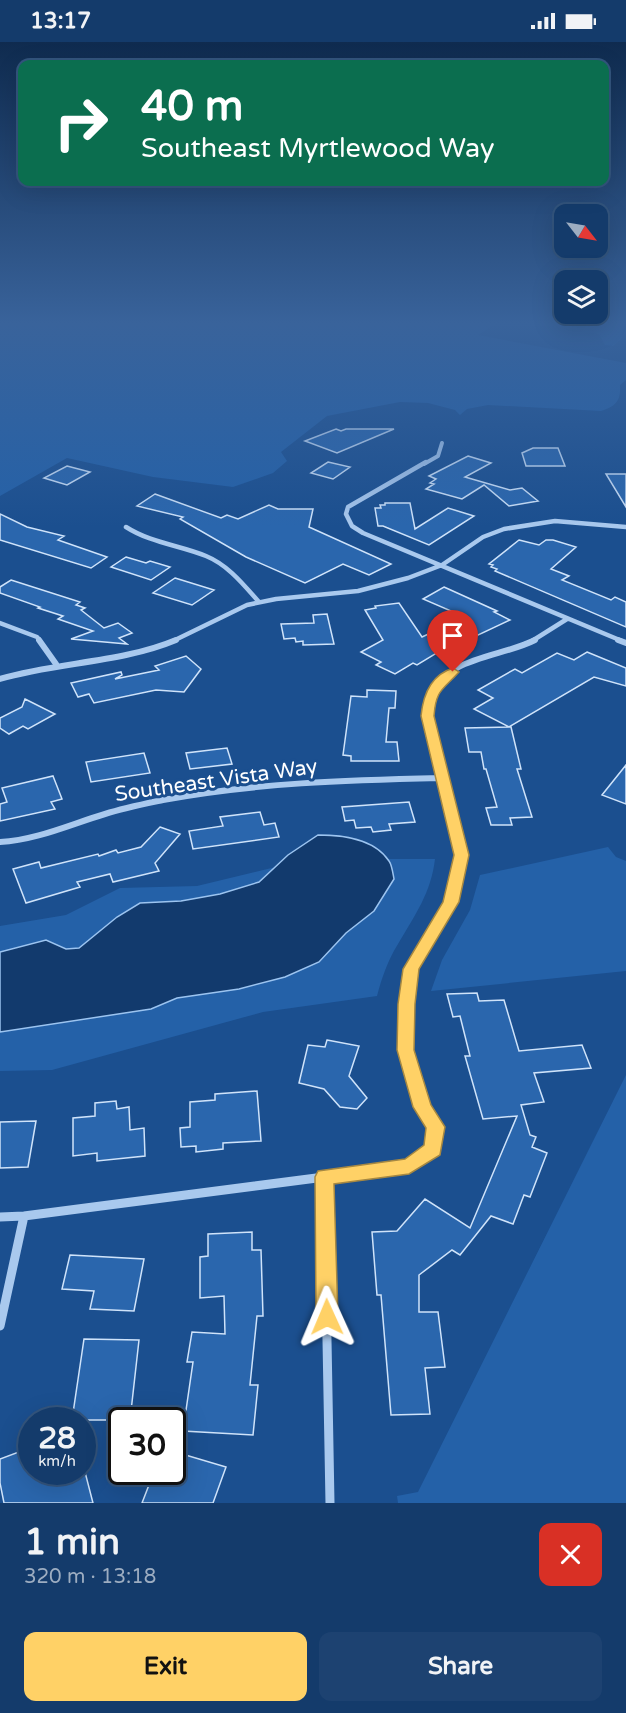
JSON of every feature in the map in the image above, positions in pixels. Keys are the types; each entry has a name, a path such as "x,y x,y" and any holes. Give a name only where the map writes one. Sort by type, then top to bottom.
{"street":[{"path":"442,443 438,456 348,507 345,514 352,526 363,533 440,566 626,643"},
{"path":"0,679 56,664 139,652 171,642 227,611 259,602 350,593 389,584 440,566 493,533 524,523 552,521 626,527"},
{"path":"126,527 141,538 207,557 234,574 259,602"},
{"path":"0,1216 24,1216 409,1166 434,1149 436,1127 422,1107 406,1050 406,1004 411,969 451,902 462,855 441,778 428,716 429,698 437,685 453,672 471,662 527,644 567,619"},
{"path":"0,623 37,637 56,664"},
{"name":"Southeast Vista Way","path":"0,842 16,841 59,830 107,813 164,800 312,781 441,778"},
{"path":"324,1177 330,1503"},
{"path":"0,1326 24,1216"}],"shaded area":[{"path":"0,391 620,391 616,402 601,411 488,405 467,409 460,415 455,410 428,403 400,402 327,416 281,452 287,461 273,473 233,487 153,477 67,458 0,496"},
{"path":"318,835 357,839 375,847 390,863 394,879 374,911 346,933 319,962 285,977 239,989 177,998 151,1009 0,1032 0,952 46,940 66,949 79,948 117,917 140,903 181,901 220,894 259,882 288,855"},
{"path":"608,847 616,857 626,861 626,971 431,991 442,960 470,910 480,875"},
{"path":"309,859 435,859 426,893 391,956 377,996 263,1012 52,1070 0,1071 0,926 66,915 120,888 197,886"},
{"path":"626,1075 626,1503 398,1503 397,1496 418,1492"}],"building":[{"path":"336,429 341,431 346,429 394,429 337,453 305,441"},
{"path":"533,448 558,448 565,466 526,466 522,453"},
{"path":"468,456 491,463 465,477 510,490 522,488 538,501 509,506 484,485 462,499 426,489 434,484 430,483 436,479 429,476"},
{"path":"328,462 350,467 333,479 311,473"},
{"path":"67,466 90,472 67,485 44,478"},
{"path":"606,474 626,474 626,507"},
{"path":"155,494 221,518 227,515 238,519 269,505 278,509 313,509 309,527 391,564 369,575 343,564 305,583 246,557 180,519 183,517 137,506"},
{"path":"385,503 410,503 415,529 448,508 474,516 429,545 378,526 375,508 381,508 380,505 385,505"},
{"path":"0,514 27,527 64,536 58,540 107,557 91,568 0,540"},
{"path":"519,540 539,545 546,540 553,540 576,547 551,569 569,576 562,580 611,600 615,597 626,602 626,627 495,571 497,569 489,564"},
{"path":"126,557 170,567 151,580 111,567"},
{"path":"175,578 214,590 192,605 153,593"},
{"path":"11,580 80,602 76,605 85,608 81,610 104,628 118,623 132,633 119,638 127,644 71,639 93,631 58,619 63,616 0,593 0,587"},
{"path":"444,587 497,611 494,612 510,620 457,645 453,643 417,665 413,663 395,674 376,665 381,662 361,652 383,640 365,610 376,608 375,606 399,603 422,637 465,617 423,599"},
{"path":"327,614 334,644 303,645 303,641 296,642 295,638 284,639 281,624 314,623 313,615"},
{"path":"587,652 626,668 626,686 594,677 509,727 474,709 493,698 478,690 515,669 522,673 557,653 574,660"},
{"path":"186,656 201,669 184,692 156,690 94,703 89,694 78,697 71,683 121,672 122,675 115,679 159,670 155,666"},
{"path":"367,690 396,691 395,708 389,708 386,742 397,742 399,761 351,761 351,756 343,755 351,696 367,697"},
{"path":"25,699 55,714 28,729 23,726 9,734 0,728 0,718 22,707"},
{"path":"511,727 521,769 517,769 532,817 510,818 512,825 491,825 486,808 497,807 486,769 484,769 481,752 469,752 465,728"},
{"path":"227,748 232,764 190,769 186,753"},
{"path":"144,753 150,773 91,782 86,762"},
{"path":"626,765 626,804 602,795"},
{"path":"53,776 62,799 51,802 55,809 0,821 0,804 7,802 2,788"},
{"path":"409,802 415,822 389,824 391,830 373,832 371,827 356,828 354,820 345,821 342,807"},
{"path":"260,812 264,825 275,823 279,837 193,849 189,831 223,826 220,817"},
{"path":"160,827 180,834 155,863 159,871 113,882 110,874 77,882 80,887 26,903 13,869 39,862 41,868 98,854 99,856 116,850 118,853 141,847"},
{"path":"477,993 479,1001 504,1000 519,1051 582,1045 591,1068 534,1073 544,1102 521,1105 530,1135 536,1137 532,1147 547,1153 530,1197 524,1195 513,1224 491,1216 460,1255 452,1250 419,1275 419,1312 438,1312 445,1367 425,1368 430,1414 391,1415 381,1295 377,1295 372,1232 397,1231 425,1199 470,1228 517,1116 483,1119 465,1056 470,1056 460,1016 453,1017 447,994"},
{"path":"327,1040 359,1046 349,1076 367,1098 357,1109 340,1107 324,1089 299,1083 308,1045 325,1047"},
{"path":"257,1091 261,1141 223,1143 223,1149 196,1152 196,1146 181,1147 180,1128 190,1127 190,1102 215,1100 215,1094"},
{"path":"116,1101 117,1109 129,1107 130,1130 144,1128 145,1156 97,1161 97,1153 73,1156 73,1118 95,1116 95,1103"},
{"path":"36,1121 28,1167 0,1168 0,1122"},
{"path":"252,1232 252,1250 261,1250 263,1316 257,1316 250,1385 258,1385 253,1435 186,1431 186,1410 193,1362 187,1362 192,1332 225,1334 224,1296 200,1298 200,1257 208,1256 208,1234"},
{"path":"70,1255 144,1259 134,1311 90,1309 94,1291 62,1289"},
{"path":"84,1339 139,1340 131,1407 108,1407 108,1420 96,1420 96,1407 74,1407"},
{"path":"18,1452 18,1485 88,1485 93,1503 4,1503 0,1483 0,1459"},
{"path":"186,1455 226,1467 213,1503 142,1503 149,1485 186,1485"}],"route":[{"path":"327,1317 324,1177 409,1166 434,1149 436,1127 422,1107 406,1050 406,1004 411,969 451,902 462,855 441,778 428,716 429,698 437,685 453,672"}]}
